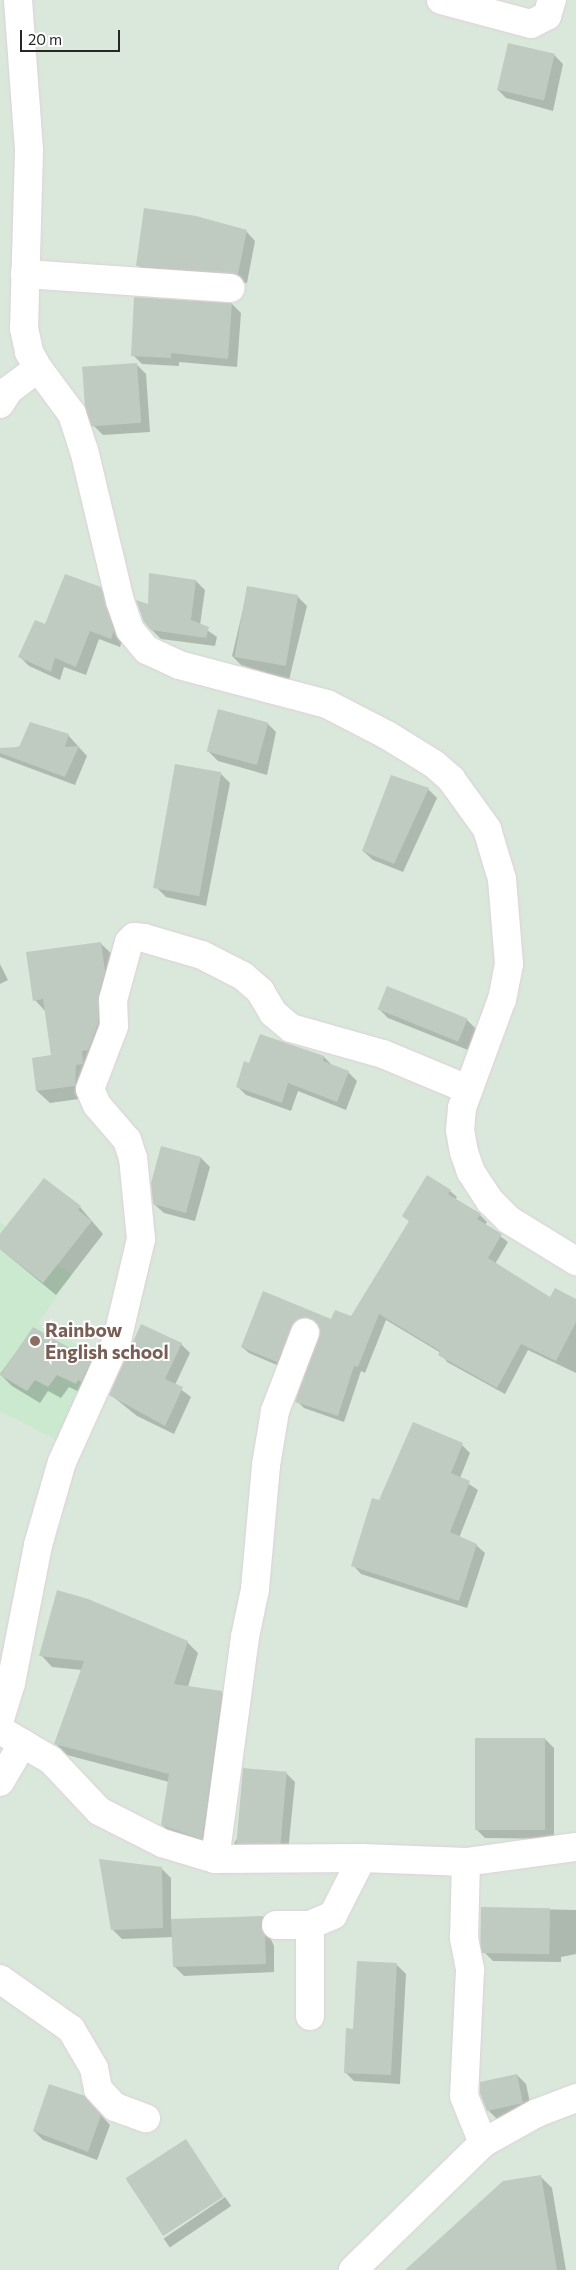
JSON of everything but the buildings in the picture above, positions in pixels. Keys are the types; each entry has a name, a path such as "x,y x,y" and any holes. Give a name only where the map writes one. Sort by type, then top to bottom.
{"street":[{"path":"18,0 29,150 24,328 29,352 38,368 72,414 84,450 120,601 130,630 147,650 179,665 293,692 353,716 434,764 451,779 487,829 502,879 510,964 502,999 467,1089 460,1130 464,1152 476,1179 490,1201 509,1220 576,1261"},
{"path":"441,0 530,24 547,16 552,0"},
{"path":"26,274 231,288"},
{"path":"0,404 9,390 38,368"},
{"path":"0,1719 11,1683 38,1545 62,1462 117,1340 141,1239 134,1158 127,1140 97,1105 90,1089 114,1026 113,1000 129,942 134,937 144,938 202,955 243,976 260,991 273,1013 291,1028 384,1054 467,1089"},
{"path":"215,1859 245,1637 256,1590 266,1465 275,1411 305,1333"},
{"path":"0,1782 12,1737 68,1775 99,1810 162,1844 215,1859 362,1858 466,1862 576,1847"},
{"path":"276,1925 310,1925 333,1915 362,1858"},
{"path":"466,1862 464,1938 470,1970 464,2096 483,2143"},
{"path":"310,1925 310,2016"},
{"path":"0,1979 70,2029 94,2068 98,2089 115,2107 146,2118"},
{"path":"353,2270 483,2143 538,2113 576,2098"}],"shaded area":[{"name":"Rainbow English school","path":"0,1222 72,1275 38,1323 103,1359 61,1442 0,1411"}],"place":[{"name":"Rainbow English school","path":"35,1341"}]}
